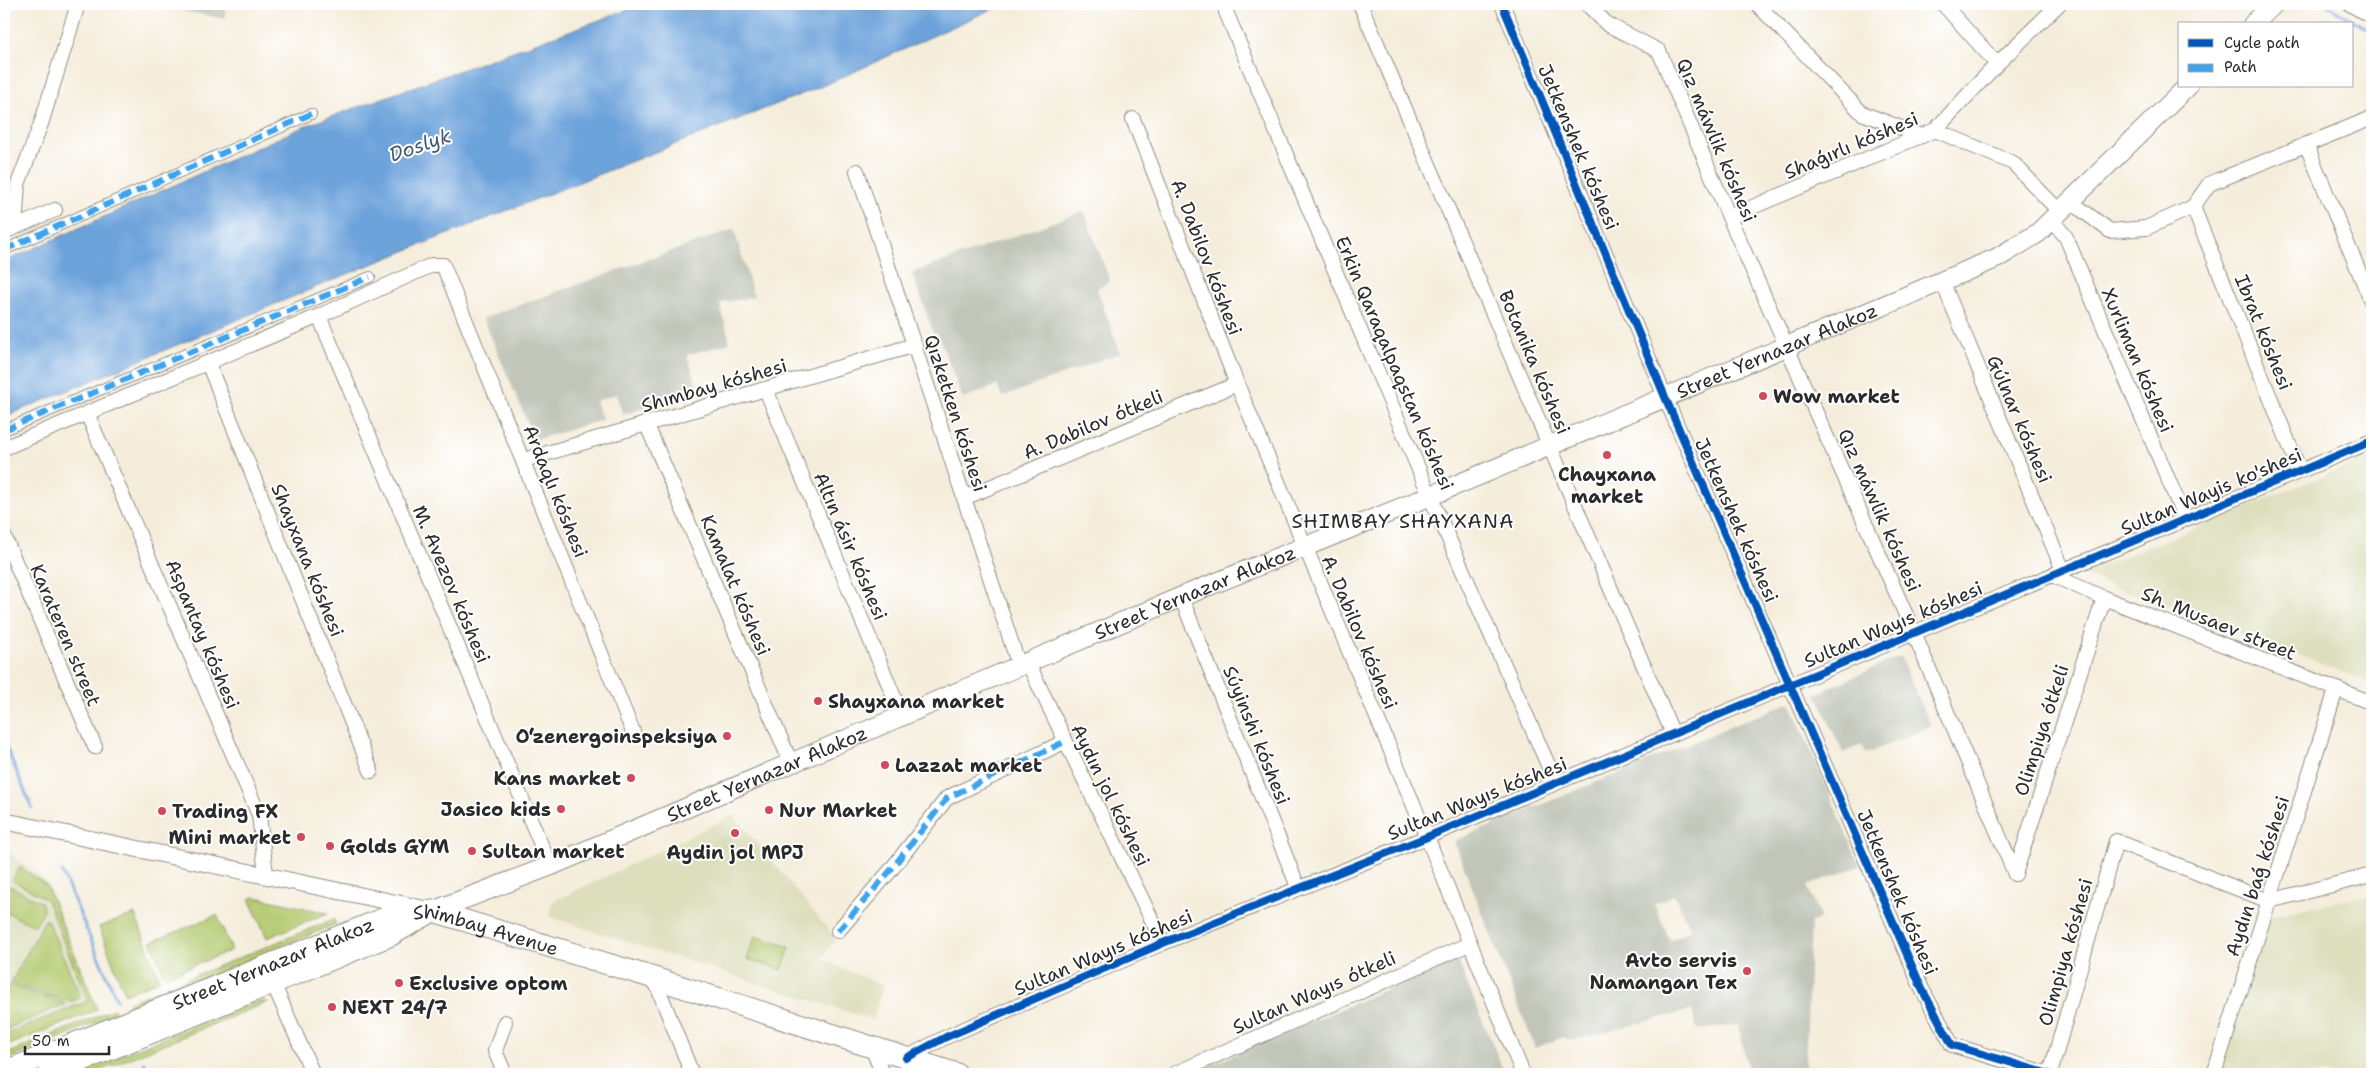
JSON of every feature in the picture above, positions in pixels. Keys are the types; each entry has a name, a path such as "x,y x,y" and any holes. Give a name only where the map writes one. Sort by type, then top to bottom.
{"main road":[{"path":"2255,22 2274,4"},
{"name":"Street Yernazar Alakoz","path":"49,1074 402,930 433,911 550,866 1180,597 1430,496 1997,258 2038,233 2186,88"},
{"name":"Street Yernazar Alakoz","path":"4,1072 395,914 433,911"},
{"name":"Shimbay Avenue","path":"433,911 654,978 957,1074"}],"street":[{"path":"9,229 18,184 41,124 78,4"},
{"name":"Jetkenshek kóshesi","path":"1502,4 1665,397 1922,989 1952,1045 2049,1074"},
{"name":"Qız máwlik kóshesi","path":"1587,4 1607,24 1659,51 1729,217 1914,633 2015,874"},
{"path":"1757,4 1862,113 1922,136"},
{"path":"1943,4 1997,64"},
{"name":"Shaǵırlı kóshesi","path":"1729,217 1935,130 1997,64 2059,4"},
{"path":"2350,4 2372,17"},
{"name":"Botanika kóshesi","path":"1361,6 1673,734"},
{"name":"Erkin Qaraqalpaqstan kóshesi","path":"1226,12 1430,496 1556,783"},
{"path":"4,250 311,114"},
{"path":"1935,130 2013,163 2060,210 2110,231 2146,228 2193,207 2209,184 2372,118"},
{"name":"A. Dabilov kóshesi","path":"1133,119 1237,384 1427,837 1523,1074"},
{"path":"2306,144 2372,303"},
{"name":"Qızketken kóshesi","path":"857,171 964,498 1023,664"},
{"name":"Ibrat kóshesi","path":"2193,207 2300,471"},
{"path":"9,229 55,210"},
{"name":"Xurliman kóshesi","path":"2060,210 2066,237 2185,519"},
{"name":"Ardaqlı kóshesi","path":"319,316 432,265 443,265 524,460 633,732"},
{"path":"4,430 370,277"},
{"name":"Gúlnar kóshesi","path":"1942,281 2058,573"},
{"path":"4,448 319,316"},
{"name":"M. Avezov kóshesi","path":"319,316 550,866"},
{"name":"Shımbay kóshesi","path":"524,460 915,345"},
{"name":"Shayxana kóshesi","path":"208,363 371,771"},
{"name":"A. Dabilov ótkeli","path":"964,498 1237,384"},
{"name":"Altın ásir kóshesi","path":"766,390 902,716"},
{"name":"Aspantay kóshesi","path":"88,412 259,815 266,874"},
{"name":"Kamalat kóshesi","path":"646,423 791,763"},
{"name":"Sultan Wayis ko'shesi","path":"2058,573 2372,441"},
{"name":"Karateren street","path":"4,536 95,747"},
{"name":"Sh. Musaev street","path":"2058,573 2104,598 2372,704"},
{"name":"Sultan Wayıs kóshesi","path":"906,1058 946,1037 1163,943 1427,837 2058,573"},
{"name":"Súyinshi kóshesi","path":"1180,597 1298,888"},
{"name":"Olimpiya ótkeli","path":"2015,874 2104,598"},
{"name":"Aydın jol kóshesi","path":"1023,664 1064,742 1163,943"},
{"name":"Aydın baǵ kóshesi","path":"2214,1074 2336,690"},
{"path":"838,931 890,871 947,798 1064,742"},
{"name":"Shimbay Avenue","path":"4,821 266,874 433,911"},
{"name":"Olimpiya kóshesi","path":"2049,1074 2116,841 2269,900"},
{"path":"2269,900 2372,875"},
{"name":"Sultan Wayıs ótkeli","path":"1174,1074 1469,944"},
{"path":"654,978 692,1074"},
{"path":"273,983 313,1074"},
{"path":"504,1022 495,1051 505,1074"},
{"path":"871,1046 883,1074"}],"shaded area":[{"path":"151,4 227,4 224,19"},
{"path":"1084,211 1110,281 1097,289 1120,353 1002,397 997,385 963,399 937,333 934,334 912,273"},
{"path":"734,229 754,297 720,303 730,343 687,355 699,391 623,415 616,394 596,401 602,420 535,440 483,318"},
{"path":"2372,455 2372,683 2081,574 2333,472"},
{"path":"1900,656 1931,726 1866,754 1862,744 1843,753 1816,694"},
{"path":"1790,702 1860,866 1807,886 1821,919 1811,922 1805,1074 1749,1074 1738,1025 1697,1030 1692,1010 1570,1041 1563,1037 1535,1048 1454,841","holes":["1674,895 1691,930 1670,940 1654,904"]},
{"path":"734,815 836,939 822,959 883,986 873,1020 550,917 552,902"},
{"path":"4,849 47,883 99,1009 4,1048"},
{"path":"2372,894 2372,1074 2221,1074 2270,916"},
{"path":"1457,959 1505,1074 1189,1074"}],"green space":[{"path":"20,867 46,885 97,1010 4,1047 4,1035 88,1001 47,900 12,880"},
{"path":"10,886 42,903 43,911 37,924 32,925 4,911 4,900"},
{"path":"255,897 328,913 267,938 249,899"},
{"path":"135,914 160,980 125,994 99,927"},
{"path":"217,915 232,950 165,977 151,942"},
{"path":"334,919 336,924 129,1009 128,1003"},
{"path":"45,920 47,920 80,995 78,999 68,1002 11,983"},
{"path":"755,936 790,947 782,970 747,959"},
{"path":"10,985 65,1004 4,1030 4,997"},
{"path":"255,1002 268,1002 91,1074 73,1074"},
{"path":"114,1009 116,1014 4,1061 4,1055"}],"water":[{"name":"Doslyk","path":"644,4 1003,4 825,85 367,266 4,417 4,262 305,126"}],"waterway":[{"path":"2326,4 2372,32"},
{"path":"4,742 32,808"},
{"path":"62,872 117,1000"},
{"path":"144,1063 149,1074"}],"marked path":[{"path":"4,250 311,114"},
{"path":"4,430 370,277"},
{"path":"838,931 890,871 947,798 1064,742"}],"cycle path":[{"path":"1502,4 1665,397 1922,989 1952,1045 2049,1074"},
{"path":"906,1058 946,1037 1163,943 1427,837 2372,441"}],"place":[{"name":"Wow market","path":"1763,396"},
{"name":"Chayxana market","path":"1607,455"},
{"name":"Shayxana market","path":"818,701"},
{"name":"O‘zenergoinspeksiya","path":"727,736"},
{"name":"Lazzat market","path":"885,765"},
{"name":"Kans market","path":"631,778"},
{"name":"Jasico kids","path":"561,809"},
{"name":"Nur Market","path":"769,810"},
{"name":"Trading FX","path":"162,811"},
{"name":"Aydin jol MPJ","path":"735,833"},
{"name":"Mini market","path":"301,837"},
{"name":"Golds GYM","path":"330,846"},
{"name":"Sultan market","path":"472,851"},
{"name":"Avto servis Namangan Tex","path":"1747,971"},
{"name":"Exclusive optom","path":"399,983"},
{"name":"NEXT 24/7","path":"332,1007"}],"district":[{"name":"SHIMBAY SHAYXANA","path":"1403,521"}]}
